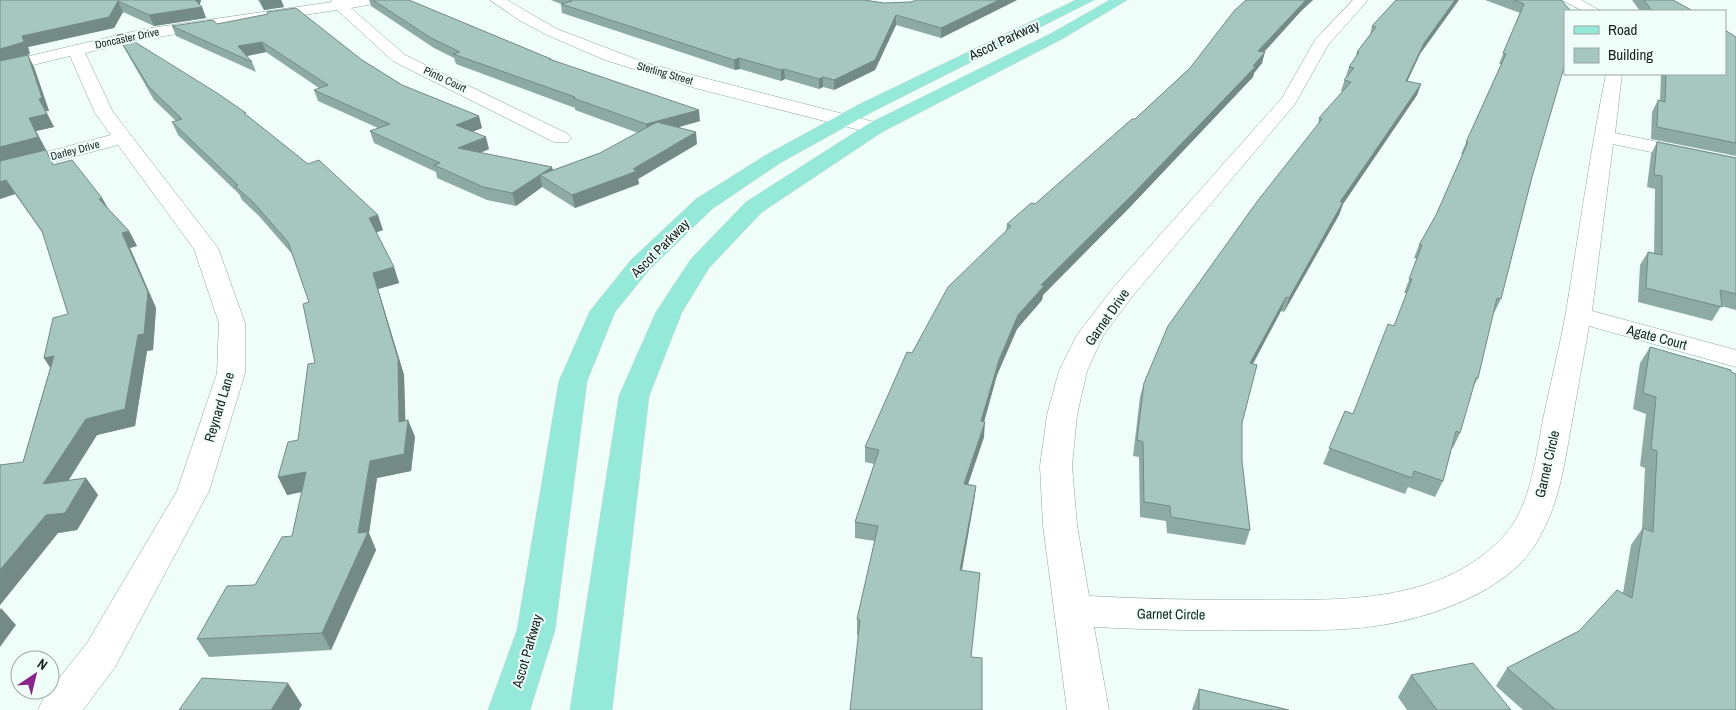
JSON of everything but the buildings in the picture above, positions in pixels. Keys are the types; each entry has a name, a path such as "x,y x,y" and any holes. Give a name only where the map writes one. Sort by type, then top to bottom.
{"main road":[{"name":"Ascot Parkway","path":"509,710 536,630 573,381 603,311 640,265 704,204 772,159 842,120 1087,0"},
{"name":"Ascot Parkway","path":"591,710 634,396 669,312 699,264 754,207 875,128 1057,36 1120,0"}],"street":[{"name":"Doncaster Drive","path":"0,68 186,27 339,2 374,0"},
{"name":"Sterling Street","path":"497,0 526,20 628,62 682,79 875,128"},
{"name":"Garnet Drive","path":"1088,710 1075,611 1060,525 1056,466 1062,415 1073,372 1090,335 1122,293 1289,100 1321,43 1360,0"},
{"path":"1569,0 1592,10"},
{"name":"Pinto Court","path":"339,2 399,58 561,138"},
{"name":"Reynard Lane","path":"60,710 101,655 192,491 231,373 232,324 206,248 121,138 104,113 75,50"},
{"name":"Garnet Circle","path":"1075,611 1261,615 1334,614 1394,608 1459,586 1488,569 1515,547 1531,521 1543,493 1578,316 1614,75"},
{"path":"1605,137 1736,164"},
{"name":"Darley Drive","path":"0,170 121,138"},
{"name":"Agate Court","path":"1578,316 1736,359"}]}
